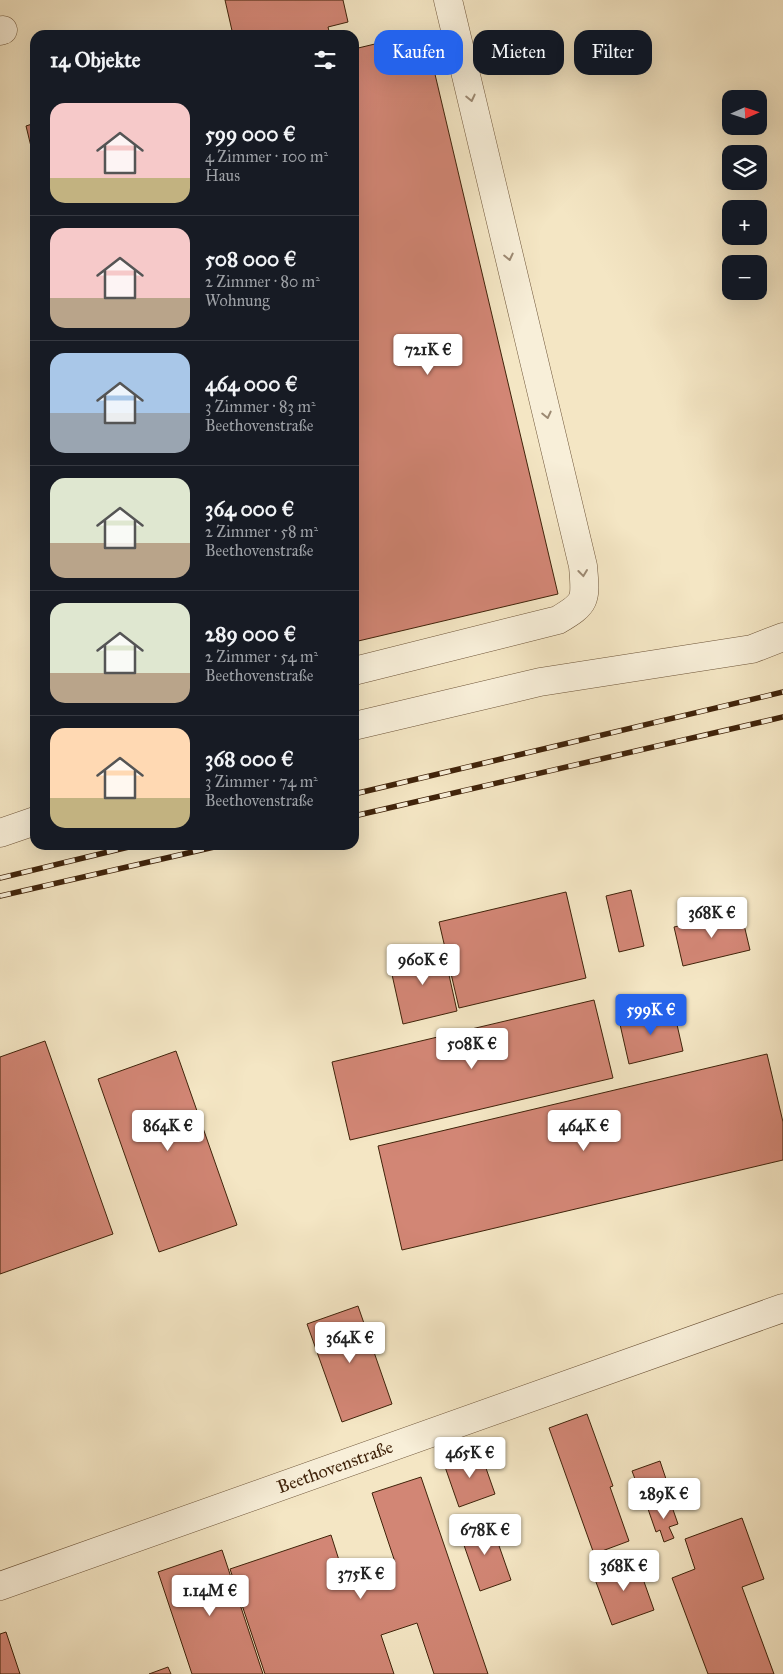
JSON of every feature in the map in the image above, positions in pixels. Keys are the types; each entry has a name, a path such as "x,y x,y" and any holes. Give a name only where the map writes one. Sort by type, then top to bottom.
{"street":[{"path":"359,670 558,620 578,608 585,591 583,566 448,0"},
{"path":"359,725 540,682 752,649 783,637"},
{"path":"0,833 30,823"},
{"name":"Beethovenstraße","path":"0,1586 783,1308"}],"building":[{"path":"225,0 343,0 348,22 328,27 329,30 232,30"},
{"path":"374,44 374,75 435,75 558,594 359,641 359,48"},
{"path":"30,125 30,142 26,126"},
{"path":"631,890 644,946 619,952 606,896"},
{"path":"566,892 586,978 459,1008 439,922"},
{"path":"741,912 750,950 683,966 674,927"},
{"path":"443,948 457,1011 403,1024 389,961"},
{"path":"594,1000 613,1078 350,1140 332,1062"},
{"path":"673,1007 683,1051 629,1064 619,1020"},
{"path":"45,1041 113,1234 0,1274 0,1057"},
{"path":"176,1051 237,1225 159,1252 98,1079"},
{"path":"767,1054 783,1122 783,1160 402,1250 378,1146"},
{"path":"358,1306 392,1404 342,1422 307,1324"},
{"path":"587,1414 613,1486 610,1487 629,1541 594,1554 549,1428"},
{"path":"480,1451 495,1494 459,1507 444,1464"},
{"path":"660,1461 668,1485 641,1495 632,1471"},
{"path":"421,1477 488,1674 434,1674 417,1623 381,1635 394,1674 265,1674 230,1569 331,1535 345,1579 395,1562 372,1493"},
{"path":"670,1501 678,1524 669,1527 674,1538 664,1542 660,1530 656,1532 648,1509"},
{"path":"742,1518 764,1579 742,1587 774,1674 708,1674 672,1578 695,1569 685,1539"},
{"path":"490,1520 511,1580 480,1591 459,1531"},
{"path":"222,1550 263,1674 192,1674 158,1572"},
{"path":"636,1559 654,1610 612,1625 593,1574"},
{"path":"6,1632 20,1674 0,1674 0,1634"},
{"path":"168,1667 171,1674 149,1674"}],"railway":[{"path":"359,793 783,692"},
{"path":"359,815 783,717"},
{"path":"0,878 116,850"},
{"path":"0,896 201,850"}]}
